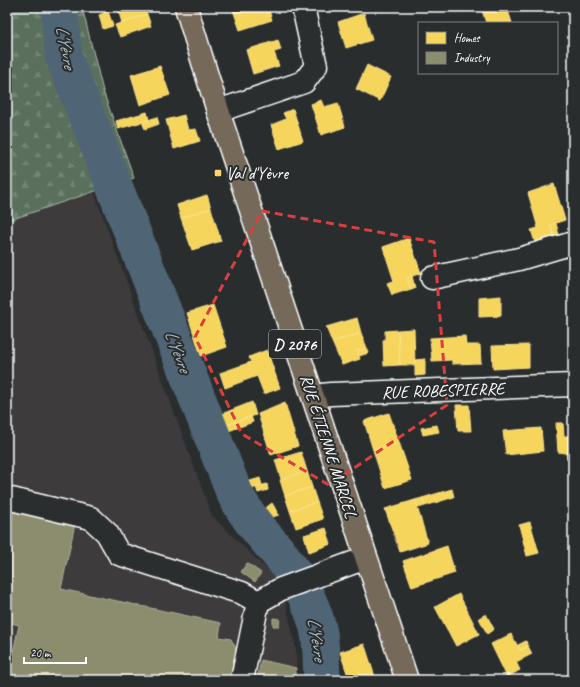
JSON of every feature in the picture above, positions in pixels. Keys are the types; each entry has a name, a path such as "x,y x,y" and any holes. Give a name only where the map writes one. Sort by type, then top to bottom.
{"main road":[{"name":"RUE ÉTIENNE MARCEL","path":"186,7 218,111 407,680"}],"street":[{"path":"218,111 304,82 316,66 303,7"},
{"path":"432,278 519,259 573,243"},
{"name":"RUE ROBESPIERRE","path":"312,396 573,385"},
{"path":"7,498 91,518 107,533 119,554 242,593 258,602"},
{"path":"242,680 258,602 281,589 366,558"}],"highlighted area":[{"path":"262,211 434,242 447,405 329,485 242,434 195,337"}],"shaded area":[{"path":"94,192 212,516 277,579 285,600 296,649 297,680 7,680 7,221"}],"green space":[{"path":"7,7 82,7 103,91 134,178 7,221"}],"building: Homes":[{"path":"123,7 145,7 147,14 122,23 118,9"},
{"path":"232,7 259,7 261,12 269,10 272,20 240,30"},
{"path":"455,7 475,7 456,12"},
{"path":"481,7 507,7 512,22 486,22"},
{"path":"108,11 113,26 103,29 99,15"},
{"path":"364,13 372,40 346,48 338,22"},
{"path":"147,14 151,26 120,37 115,25"},
{"path":"278,40 281,50 274,52 279,66 253,74 246,50"},
{"path":"367,65 391,77 380,101 356,89"},
{"path":"160,66 170,95 140,105 131,75"},
{"path":"321,100 324,107 338,103 345,127 321,135 311,104"},
{"path":"293,109 303,141 279,149 271,125 286,119 283,113"},
{"path":"147,112 149,120 118,129 116,121"},
{"path":"184,115 188,130 196,129 200,141 174,149 166,120"},
{"path":"157,117 159,124 145,129 142,122"},
{"path":"554,184 565,220 550,225 554,236 535,242 531,230 538,228 528,193"},
{"path":"207,195 211,208 181,218 177,205"},
{"path":"211,208 221,241 192,250 181,218"},
{"path":"556,223 559,235 554,236 550,225"},
{"path":"409,238 421,273 407,278 411,289 392,295 387,283 394,281 383,247"},
{"path":"412,276 415,288 411,289 407,278"},
{"path":"501,296 501,316 479,317 479,298"},
{"path":"213,305 227,347 201,356 187,313"},
{"path":"357,318 361,333 332,342 326,327"},
{"path":"414,329 415,365 400,365 398,330"},
{"path":"398,330 400,365 384,366 383,340 385,340 385,331"},
{"path":"361,333 367,348 357,351 360,359 342,365 332,342"},
{"path":"465,336 466,345 480,345 481,363 452,364 452,360 432,361 430,338"},
{"path":"529,345 529,367 493,369 492,346"},
{"path":"367,348 369,353 359,356 357,351"},
{"path":"267,350 280,388 264,394 257,376 225,388 220,373 251,362 249,357"},
{"path":"425,359 425,375 415,376 415,360"},
{"path":"252,402 256,415 224,426 219,415"},
{"path":"285,403 298,446 271,455 258,414"},
{"path":"456,405 469,405 471,431 458,431"},
{"path":"389,413 399,442 373,450 364,421"},
{"path":"251,416 253,422 226,432 224,426"},
{"path":"556,423 563,423 564,436 573,436 573,451 566,453 558,452"},
{"path":"437,425 439,432 423,435 421,428"},
{"path":"541,428 543,451 506,455 503,431"},
{"path":"399,442 412,480 385,488 373,450"},
{"path":"573,451 573,460 567,460 566,453"},
{"path":"301,452 307,471 281,479 275,460"},
{"path":"307,471 312,487 285,496 280,480"},
{"path":"260,478 262,485 250,490 247,482"},
{"path":"267,484 268,490 258,493 256,487"},
{"path":"312,487 317,502 290,511 285,496"},
{"path":"452,489 454,497 425,506 422,498"},
{"path":"422,498 425,506 418,508 415,500"},
{"path":"415,500 428,543 400,552 385,509"},
{"path":"317,502 323,519 296,528 290,511"},
{"path":"272,503 279,515 269,518 263,510"},
{"path":"530,522 539,553 527,556 519,525"},
{"path":"326,528 331,544 309,552 304,535"},
{"path":"447,546 455,573 412,587 403,561"},
{"path":"459,594 479,634 456,646 435,607"},
{"path":"486,614 494,629 487,634 479,618"},
{"path":"511,634 520,650 528,646 532,654 516,662 520,670 507,677 491,644"},
{"path":"526,641 528,646 520,650 518,645"},
{"path":"364,644 376,680 352,680 350,673 347,673 340,652"}],"building: Industry":[{"path":"7,509 75,524 61,589 221,623 219,637 231,639 238,652 232,680 7,680 19,625 7,622"},
{"path":"247,563 261,573 255,582 241,572"},
{"path":"273,618 280,619 279,626 273,626"},
{"path":"261,660 296,668 294,680 257,680"}],"waterway":[{"name":"L'Yèvre","path":"59,7 64,58 234,492 248,516 284,559 307,597 318,628 321,647 322,680"}],"place":[{"name":"Val d'Yèvre","path":"218,173"}]}
